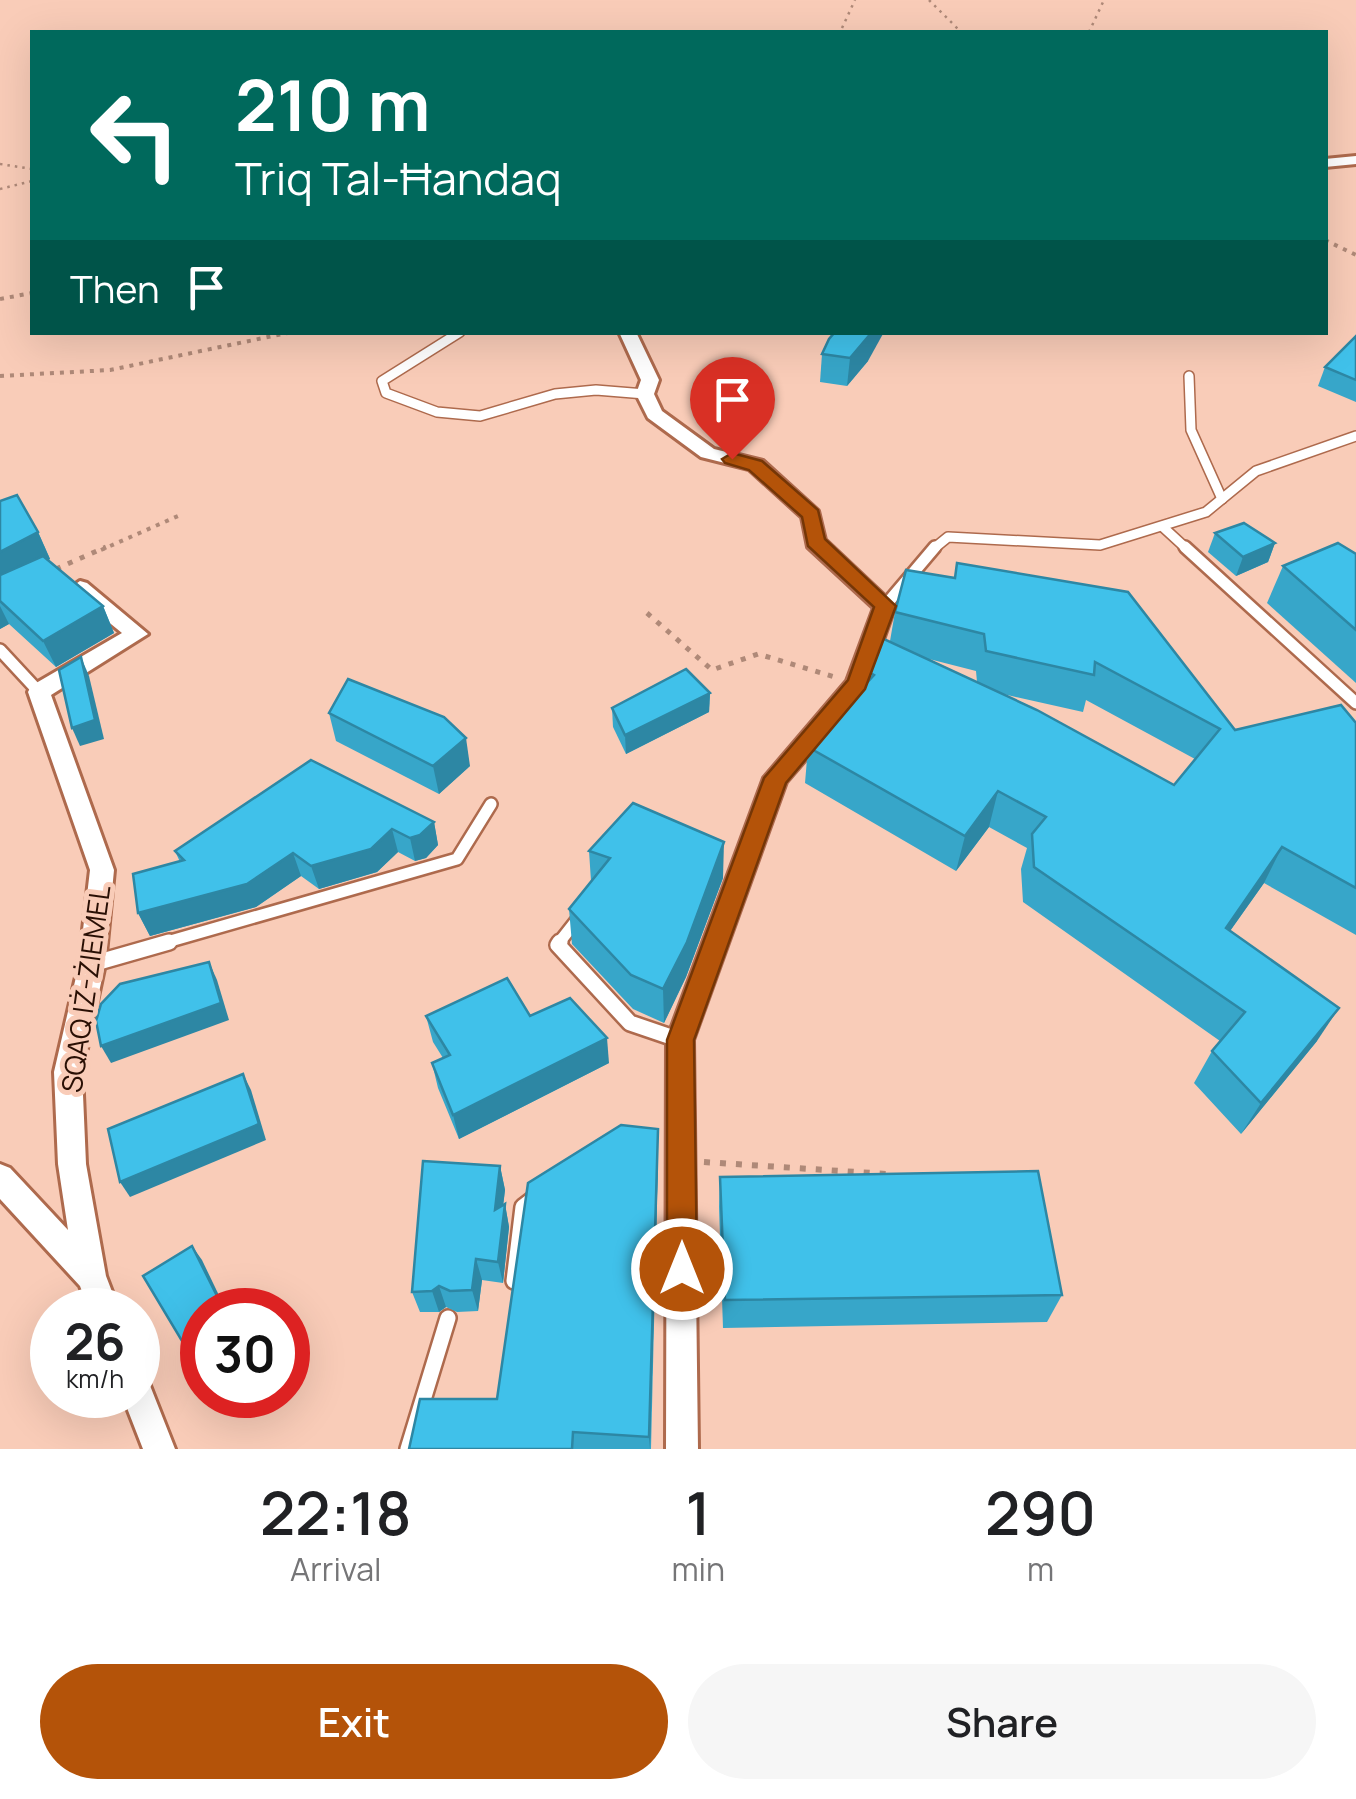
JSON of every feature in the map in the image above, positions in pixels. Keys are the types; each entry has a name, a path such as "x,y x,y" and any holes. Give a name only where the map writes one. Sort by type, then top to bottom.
{"street":[{"path":"1328,164 1356,160"},
{"path":"628,335 650,380 645,394 654,414 708,453 756,466 811,514 815,542 885,606 858,684 776,778 680,1040 672,1128 682,1160 682,1449"},
{"path":"39,692 137,634 56,570"},
{"name":"SQAQ IŻ-ŻIEMEL","path":"39,692 102,870 92,964 68,1072 72,1164 90,1276"},
{"path":"0,1178 90,1276 95,1288"},
{"path":"147,1418 159,1449"}],"lane":[{"path":"455,335 382,381 386,394 437,412 480,416 555,394 596,390 645,394"},
{"path":"1189,376 1191,430 1222,499"},
{"path":"885,606 923,557 948,537 1100,545 1206,512 1256,471 1356,436"},
{"path":"1164,528 1356,703"},
{"path":"0,650 39,692"},
{"path":"92,964 456,859 491,804"},
{"path":"586,908 558,945 630,1023 680,1040"},
{"path":"512,1303 524,1207 548,1186"},
{"path":"408,1449 448,1318"}],"path":[{"path":"842,28 855,0"},
{"path":"929,0 959,30"},
{"path":"1089,30 1104,0"},
{"path":"0,164 30,169"},
{"path":"0,190 30,182"},
{"path":"1328,241 1356,255"},
{"path":"0,299 30,292"},
{"path":"0,376 110,370 278,335"},
{"path":"56,570 178,516"},
{"path":"647,613 712,670 758,654 858,684"},
{"path":"682,1160 894,1175"}],"building":[{"path":"832,335 869,335 850,358 822,354"},
{"path":"1356,336 1356,380 1325,367"},
{"path":"17,495 38,532 0,552 0,501"},
{"path":"1244,523 1275,543 1243,557 1215,533"},
{"path":"1338,543 1356,554 1356,630 1283,566"},
{"path":"43,556 103,606 43,641 0,601 0,575"},
{"path":"957,563 1128,592 1235,730 1341,705 1356,723 1356,888 1282,847 1226,928 1339,1008 1261,1103 1212,1051 1245,1012 1034,867 1032,834 1046,817 998,791 965,836 808,747 874,675 862,668 884,639 1037,710 1174,785 1220,729 1095,662 1094,675 986,651 984,634 895,612 906,570 955,578"},
{"path":"81,657 95,720 72,728 59,670"},
{"path":"686,669 710,693 625,735 612,708"},
{"path":"348,679 444,717 466,738 433,766 329,713"},
{"path":"311,760 434,822 420,835 410,838 392,829 371,849 311,866 293,853 247,884 138,913 133,874 184,860 175,851"},
{"path":"633,803 724,842 687,942 663,989 631,975 569,909 610,858 589,851"},
{"path":"209,962 221,1003 101,1046 96,1021 101,1004 120,984"},
{"path":"507,978 530,1016 570,998 607,1038 453,1115 432,1063 450,1055 426,1016"},
{"path":"243,1074 259,1124 120,1182 108,1129"},
{"path":"621,1125 658,1129 649,1437 573,1432 572,1449 409,1449 420,1399 497,1399 528,1183"},
{"path":"423,1161 500,1166 495,1210 505,1204 498,1262 476,1259 472,1290 450,1291 439,1286 432,1291 412,1292"},
{"path":"1038,1171 1062,1295 725,1300 720,1177"},
{"path":"192,1246 213,1288 180,1288 180,1338 160,1304 160,1288 150,1288 143,1276"}],"route":[{"path":"682,1269 680,1040 776,778 858,684 885,606 815,542 811,514 756,466 732,459"}]}
